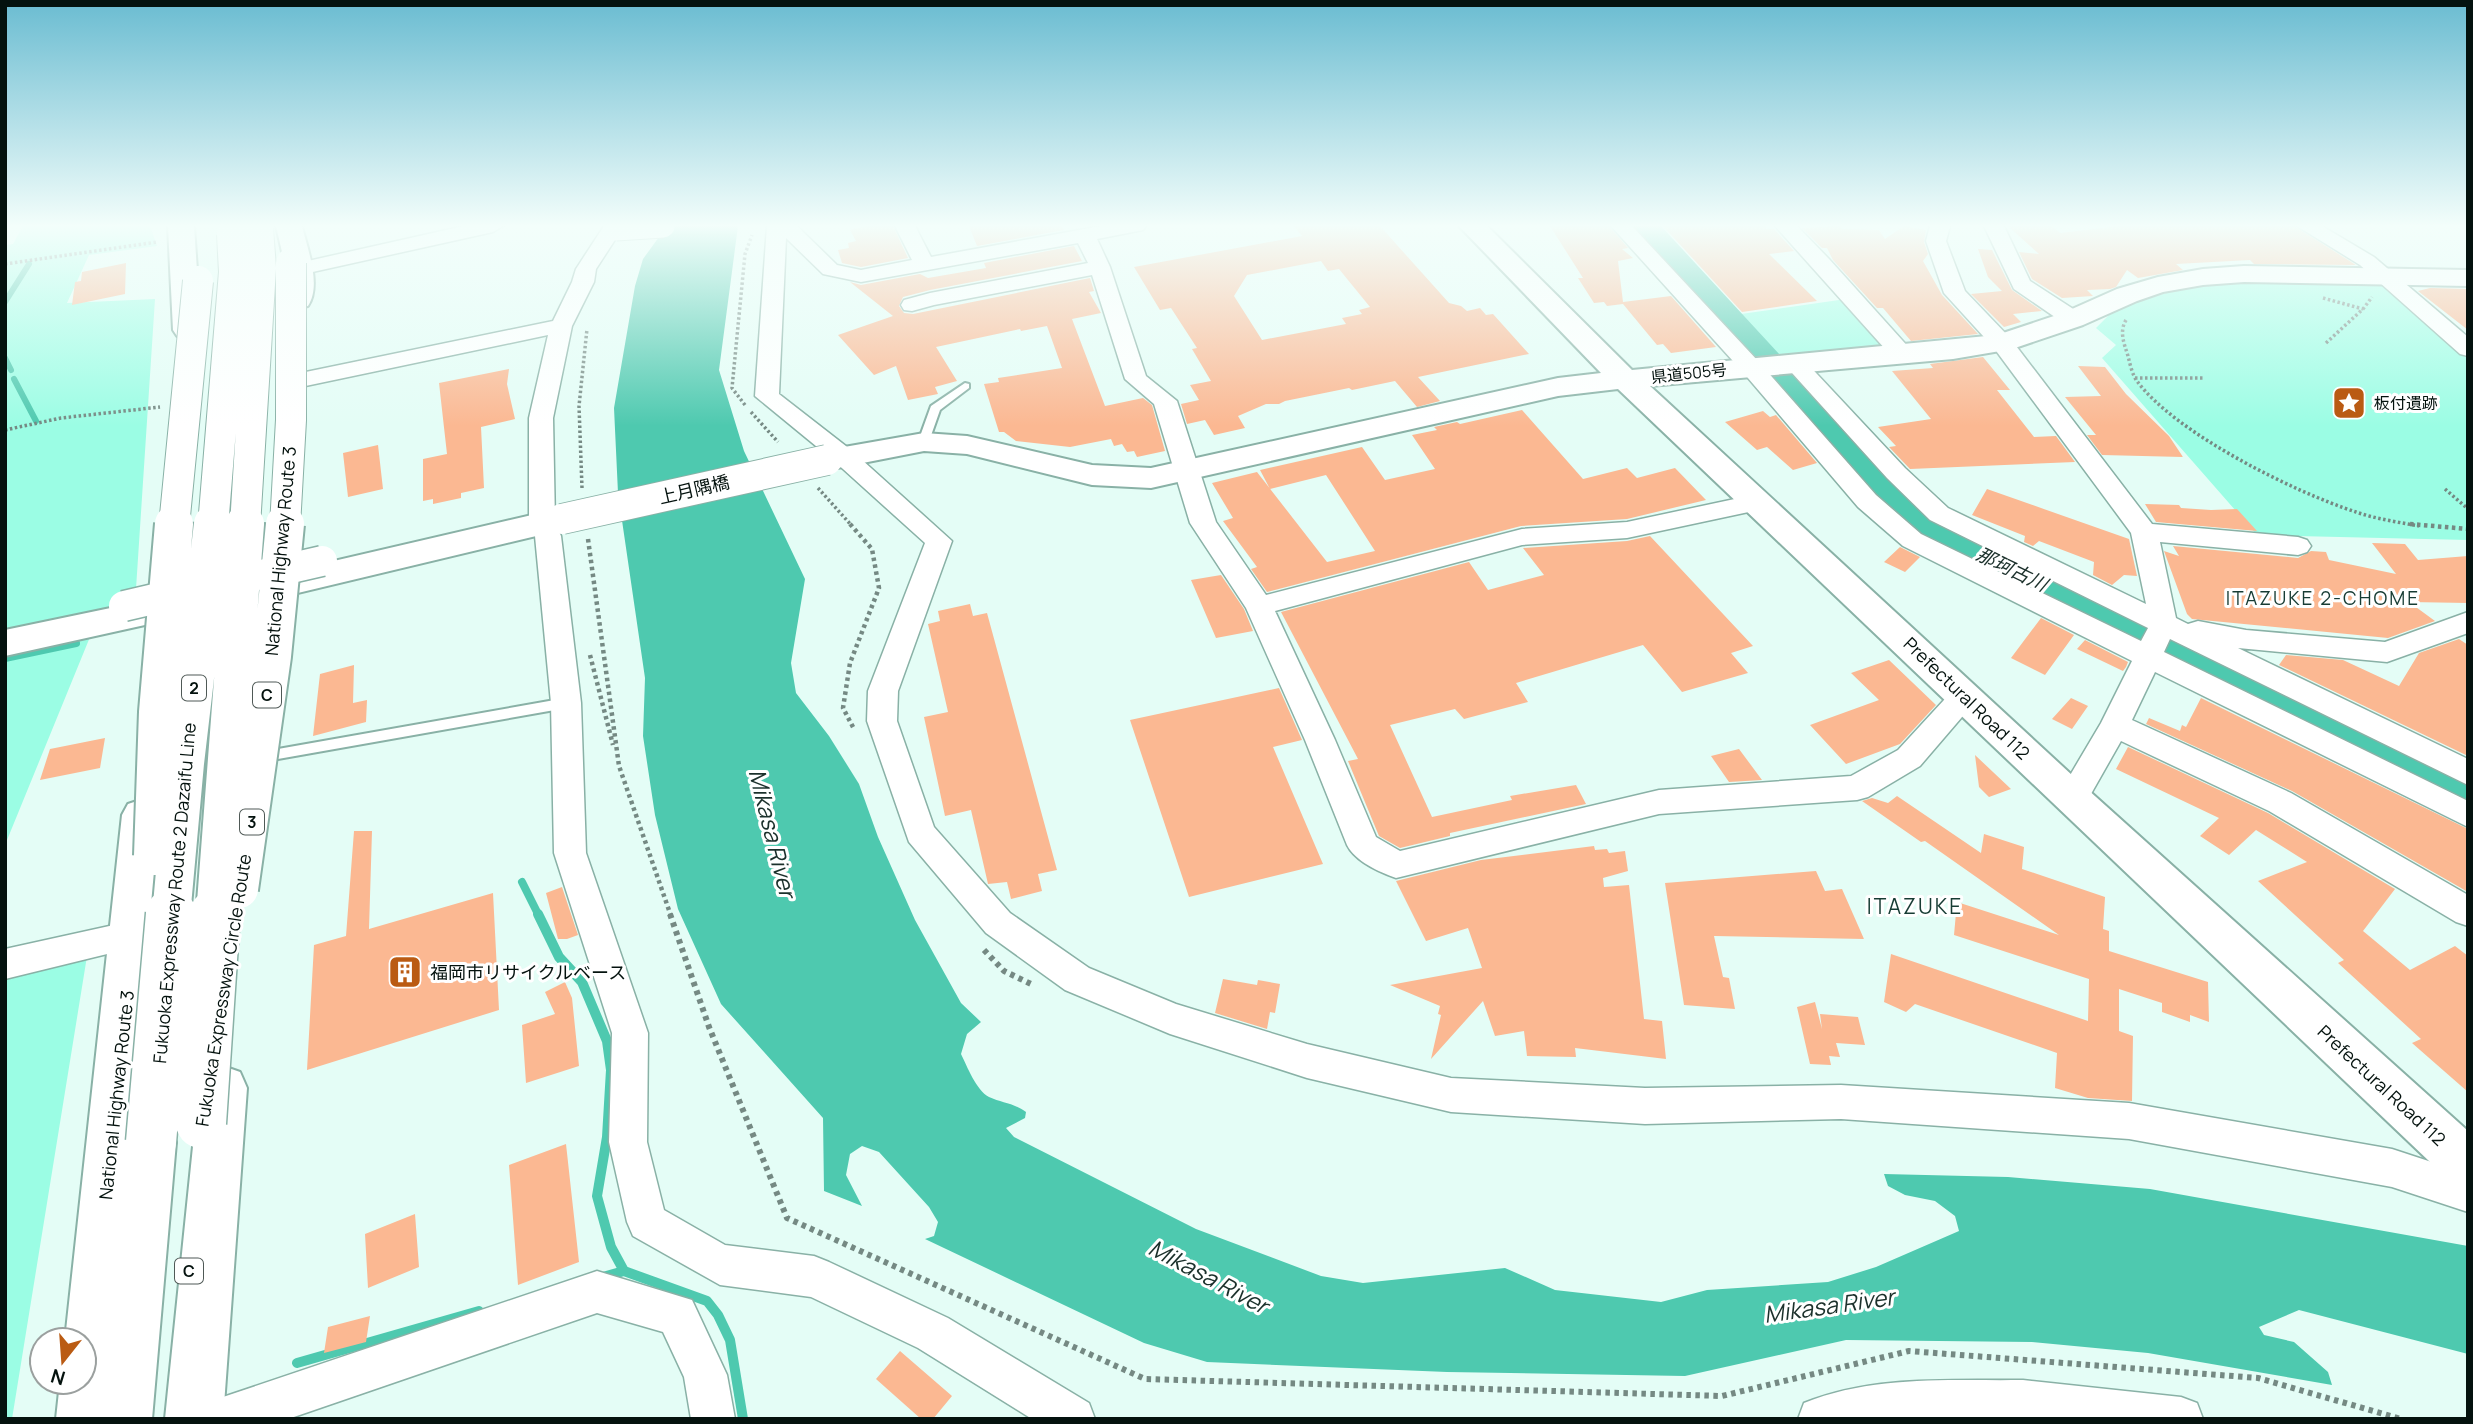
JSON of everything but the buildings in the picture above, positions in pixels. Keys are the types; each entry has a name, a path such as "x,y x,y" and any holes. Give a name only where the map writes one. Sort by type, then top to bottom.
{"main road":[{"name":"National Highway Route 3","path":"85,1419 132,935 143,607 188,345 180,292"},
{"path":"123,1419 150,1142 154,760 175,508 198,292"},
{"name":"Fukuoka Expressway Circle Route","path":"178,1419 201,1123 262,747 286,500 294,329 278,292"},
{"name":"National Highway Route 3","path":"194,1419 237,930 260,758 278,587 296,381 298,292"},
{"name":"Prefectural Road 112","path":"1537,292 1590,347 2072,799 2468,1164"},
{"name":"県道505号","path":"1189,471 1558,387 1751,366 1903,355 2001,343 2073,319 2138,292"},
{"name":"上月隅橋","path":"5,643 143,607 278,587 568,517 827,465 924,442 967,445 1092,475 1152,478 1189,471"}],"street":[{"path":"578,292 561,326 541,418 568,517 548,536 566,703 570,853 630,1033 628,1142 647,1222 720,1265 814,1278 933,1333 1073,1419"},
{"path":"773,292 767,396 827,465 939,541 883,691 882,721 919,833 998,923 1077,979 1170,1018 1307,1061 1451,1094 1645,1106 1841,1101 2129,1121 2392,1168 2468,1193"},
{"path":"912,305 969,292"},
{"path":"1108,292 1136,379 1164,401 1189,471 1203,523 1259,606 1320,740 1363,845 1396,865 1659,802 1857,788 1909,758 1965,696"},
{"path":"1683,292 1751,366 1867,501 1912,540 2468,815"},
{"path":"1848,292 1903,355"},
{"path":"1955,292 2001,343 2144,532 2155,575 2163,625 2150,657 2115,725 2072,799"},
{"path":"2032,292 2073,319"},
{"path":"2391,292 2468,349"},
{"path":"296,381 561,326"},
{"path":"1794,363 1938,514 2468,773"},
{"path":"1259,606 1522,537 1627,530 1758,502"},
{"path":"2144,532 2298,546"},
{"path":"143,607 322,561"},
{"path":"2163,625 2246,640 2387,652 2468,622"},
{"path":"2115,725 2280,802 2468,912"},
{"path":"5,964 132,935"},
{"path":"223,1419 597,1292 677,1315 705,1375 713,1419"},
{"path":"1820,1419 1888,1403 2024,1402 2181,1419"}],"lane":[{"path":"924,442 935,408 965,386"},
{"path":"260,758 566,703"}],"path":[{"path":"741,292 732,388 784,449"},
{"path":"2326,343 2363,309 2374,292"},
{"path":"2317,296 2363,309"},
{"path":"2129,316 2122,327 2122,337 2135,378 2157,404 2186,428 2303,491 2357,513 2424,527 2468,529"},
{"path":"587,325 568,517 619,766"},
{"path":"2135,378 2204,378"},
{"path":"5,430 61,418 160,407"},
{"path":"827,465 873,549 879,588 850,663 843,708 856,732"},
{"path":"2445,489 2468,509"},
{"path":"589,650 619,766 709,1027 787,1218 1145,1379 1722,1395 1909,1351 2258,1378 2401,1419"},
{"path":"980,946 1004,971 1041,989"}],"shaded area":[{"path":"5,292 72,292 67,303 155,299 135,604 5,632"},
{"name":"板付遺跡","path":"2168,292 2394,292 2468,353 2468,540 2257,535 2102,358 2116,345 2096,328 2116,308"},
{"path":"1846,299 1886,347 1883,350 1777,356 1741,314"},
{"path":"90,637 5,845 5,655"},
{"path":"88,950 12,1419 5,1419 5,969"}],"water":[{"name":"Mikasa River","path":"634,292 729,292 719,370 744,451 805,579 791,663 796,693 829,736 859,784 878,837 915,920 961,1003 981,1022 967,1034 961,1054 972,1077 984,1094 1026,1112 1025,1118 1006,1128 1014,1137 1196,1229 1321,1276 1363,1283 1505,1268 1555,1290 1661,1302 1707,1290 1828,1282 1876,1267 1959,1231 1955,1216 1935,1201 1905,1195 1888,1186 1884,1174 2008,1177 2150,1189 2468,1246 2468,1354 2299,1310 2259,1327 2264,1335 2294,1342 2328,1372 2332,1385 2148,1353 2032,1342 1846,1340 1685,1376 1447,1372 1207,1362 1144,1343 925,1239 934,1236 938,1222 929,1207 879,1152 862,1146 850,1154 846,1175 862,1206 824,1191 823,1118 721,1004 678,909 655,815 643,736 645,678 618,493 614,408"},
{"name":"那珂古川","path":"1689,292 1722,292 1921,508 2468,777 2468,808 1911,530 1890,517"}],"waterway":[{"path":"5,302 11,292"},
{"path":"5,358 11,370"},
{"path":"14,379 36,421"},
{"path":"5,658 76,643"},
{"path":"522,882 538,914"},
{"path":"538,914 559,957 582,982 607,1041 611,1070 607,1137 597,1196 611,1247 624,1271"},
{"path":"603,1277 624,1271"},
{"path":"624,1271 707,1301 718,1315 730,1340 743,1419"},
{"path":"297,1363 479,1311"}],"place":[{"name":"板付遺跡","path":"2349,403"},
{"name":"福岡市リサイクルベース","path":"405,972"}],"district":[{"name":"ITAZUKE 2-CHOME","path":"2323,598"},
{"name":"ITAZUKE","path":"1915,906"}]}
